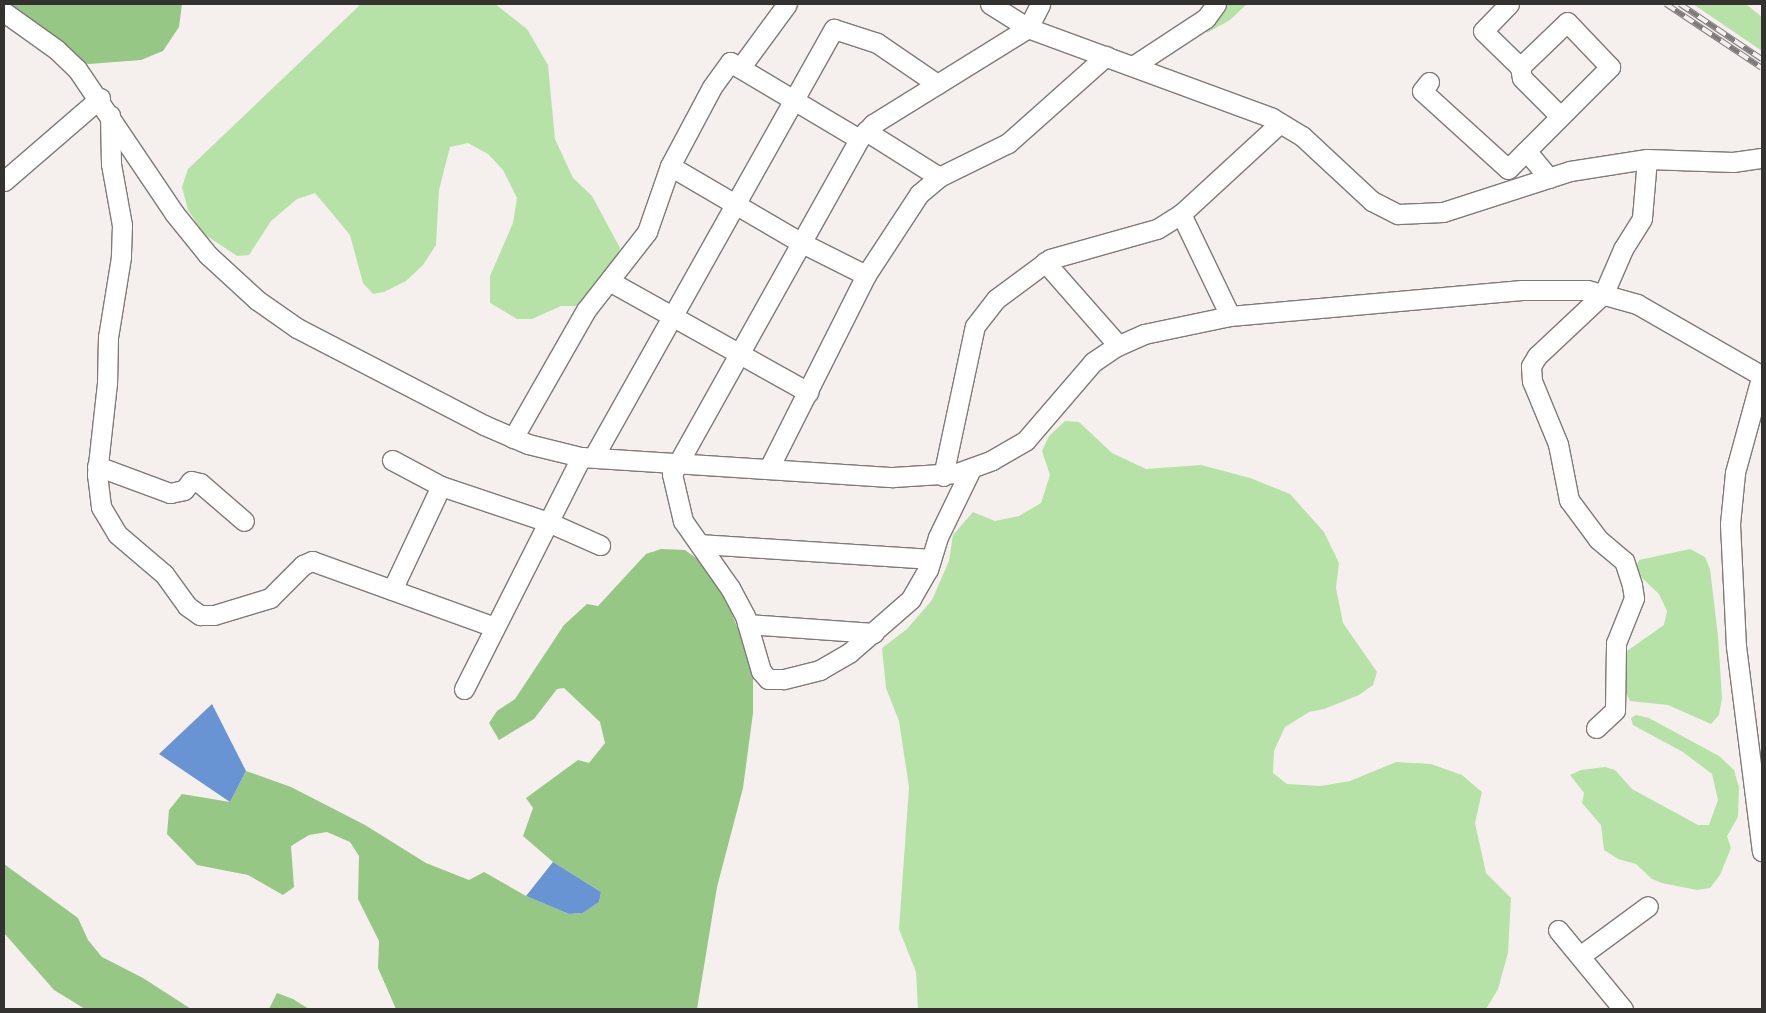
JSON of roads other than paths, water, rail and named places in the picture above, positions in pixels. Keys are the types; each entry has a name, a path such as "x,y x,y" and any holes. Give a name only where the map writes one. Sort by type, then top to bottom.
{"street":[{"path":"8,4 21,23"},
{"path":"740,68 786,4"},
{"path":"990,4 1028,28 1280,123 1302,136 1372,201 1398,214 1443,212 1570,171 1647,159 1733,162 1762,158"},
{"path":"971,469 938,536 931,558 911,600 849,653 820,670 783,679 768,678 761,671 748,624 730,588 683,521 672,474 676,462 800,242 863,135 937,84 1028,28 1040,4"},
{"path":"1133,66 1206,18 1216,4"},
{"path":"1509,4 1483,31 1520,67 1522,78 1560,116"},
{"path":"4,12 21,23 78,69 105,106 174,213 208,255 257,300 297,328 367,367 513,438 588,457 893,476 942,476 971,469 992,460 1026,440 1093,362 1118,345 1158,330 1230,316 1522,290 1587,290 1604,294 1656,313 1762,376 1735,473 1730,524 1736,646 1762,851"},
{"path":"1429,82 1422,92 1508,168 1610,67 1567,22 1520,67"},
{"path":"4,32 21,23"},
{"path":"464,689 548,522 670,317 834,29 876,43 937,84"},
{"path":"769,468 866,275 919,194 939,177 1008,143 1106,56"},
{"path":"513,438 586,310 611,282 646,232 670,166 712,87 730,62 792,100 863,135 939,177"},
{"path":"4,181 105,106"},
{"path":"105,106 111,164 122,225 121,258 108,337 106,383 97,466 101,507 117,534 164,574 187,606 200,615 214,615 270,598 303,565 312,561 494,627"},
{"path":"942,476 974,326 996,299 1045,262 1157,229 1181,214 1280,123"},
{"path":"1526,151 1549,178"},
{"path":"1596,728 1616,710 1616,643 1634,598 1632,585 1624,561 1598,539 1569,500 1558,444 1532,381 1531,366 1537,356 1604,294 1623,249 1642,218 1647,159"},
{"path":"670,166 800,242 866,275"},
{"path":"1181,214 1230,316"},
{"path":"1045,262 1118,345"},
{"path":"611,282 670,317 808,392"},
{"path":"392,460 441,486 548,522 600,545"},
{"path":"97,466 170,493 184,490 191,481 200,483 244,521"},
{"path":"392,590 441,486"},
{"path":"700,544 931,558"},
{"path":"748,624 874,633"},
{"path":"1580,956 1648,906"},
{"path":"1558,930 1623,1009"}],"water":[{"path":"212,704 246,771 230,802 159,754"},
{"path":"553,862 601,892 599,902 583,913 569,914 526,896"}],"railway":[{"path":"1666,4 1762,68"},
{"path":"1680,4 1762,59"}]}
